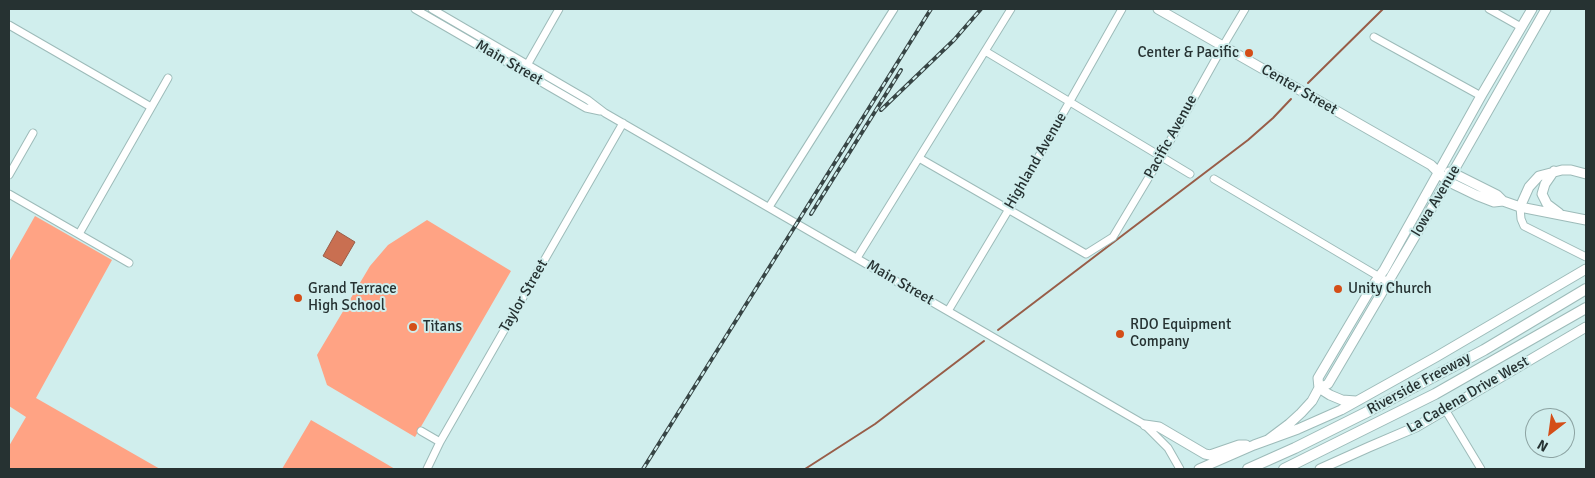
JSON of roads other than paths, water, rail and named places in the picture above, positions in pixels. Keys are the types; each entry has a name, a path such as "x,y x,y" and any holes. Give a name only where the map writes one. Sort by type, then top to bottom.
{"highway":[{"name":"Riverside Freeway","path":"1248,469 1295,448 1484,350 1586,289"},
{"name":"Riverside Freeway","path":"1284,469 1435,394 1586,308"}],"main road":[{"name":"Center Street","path":"1158,9 1431,164 1447,181 1494,202 1503,202 1586,220"},
{"name":"Iowa Avenue","path":"1320,388 1318,378 1379,276 1532,9"},
{"name":"Iowa Avenue","path":"1268,439 1290,424 1312,401 1320,388 1328,384 1453,173 1546,9"},
{"path":"1520,207 1531,183 1539,176 1554,171 1571,170 1586,174"},
{"name":"Center Street","path":"1438,171 1453,173 1497,194 1503,202"},
{"path":"1554,171 1545,184 1542,194 1547,204 1563,215"},
{"path":"1199,469 1341,410 1586,269"},
{"name":"La Cadena Drive West","path":"1320,469 1416,427 1446,411 1558,342 1586,327"},
{"path":"1320,388 1342,400 1356,401"},
{"path":"1145,425 1159,427 1205,454 1210,455 1239,445 1254,445"}],"street":[{"name":"Main Street","path":"415,9 586,108 605,112"},
{"name":"Main Street","path":"432,9 588,100 623,123 1145,425 1168,448 1180,469"},
{"path":"523,72 559,9"},
{"path":"769,207 894,9"},
{"path":"857,258 1011,9"},
{"name":"Highland Avenue","path":"948,311 1009,209 1122,9"},
{"name":"Pacific Avenue","path":"1009,209 1086,254 1114,237 1222,46 1245,9"},
{"path":"1489,9 1521,27"},
{"path":"9,25 151,107"},
{"path":"1374,37 1481,96"},
{"path":"985,51 1190,174"},
{"path":"79,234 168,78"},
{"name":"Taylor Street","path":"427,469 440,442 623,123"},
{"path":"9,175 33,133"},
{"path":"919,158 1009,209"},
{"path":"1214,179 1388,282"},
{"path":"9,194 129,263"},
{"path":"1520,207 1520,219 1524,226 1586,257"},
{"path":"1446,411 1481,469"},
{"path":"421,431 440,442"}],"waterway":[{"path":"1308,83 1383,9"},
{"path":"998,330 1248,140 1291,99"},
{"path":"805,469 875,424 984,341"}],"railway":[{"path":"643,469 931,9"},
{"path":"881,110 954,40 981,9"},
{"path":"811,214 901,70"}],"place":[{"name":"Center & Pacific","path":"1249,53"},
{"name":"Unity Church","path":"1338,289"},
{"name":"Grand Terrace High School","path":"298,298"},
{"name":"Titans","path":"413,327"},
{"name":"RDO Equipment Company","path":"1120,334"}]}
